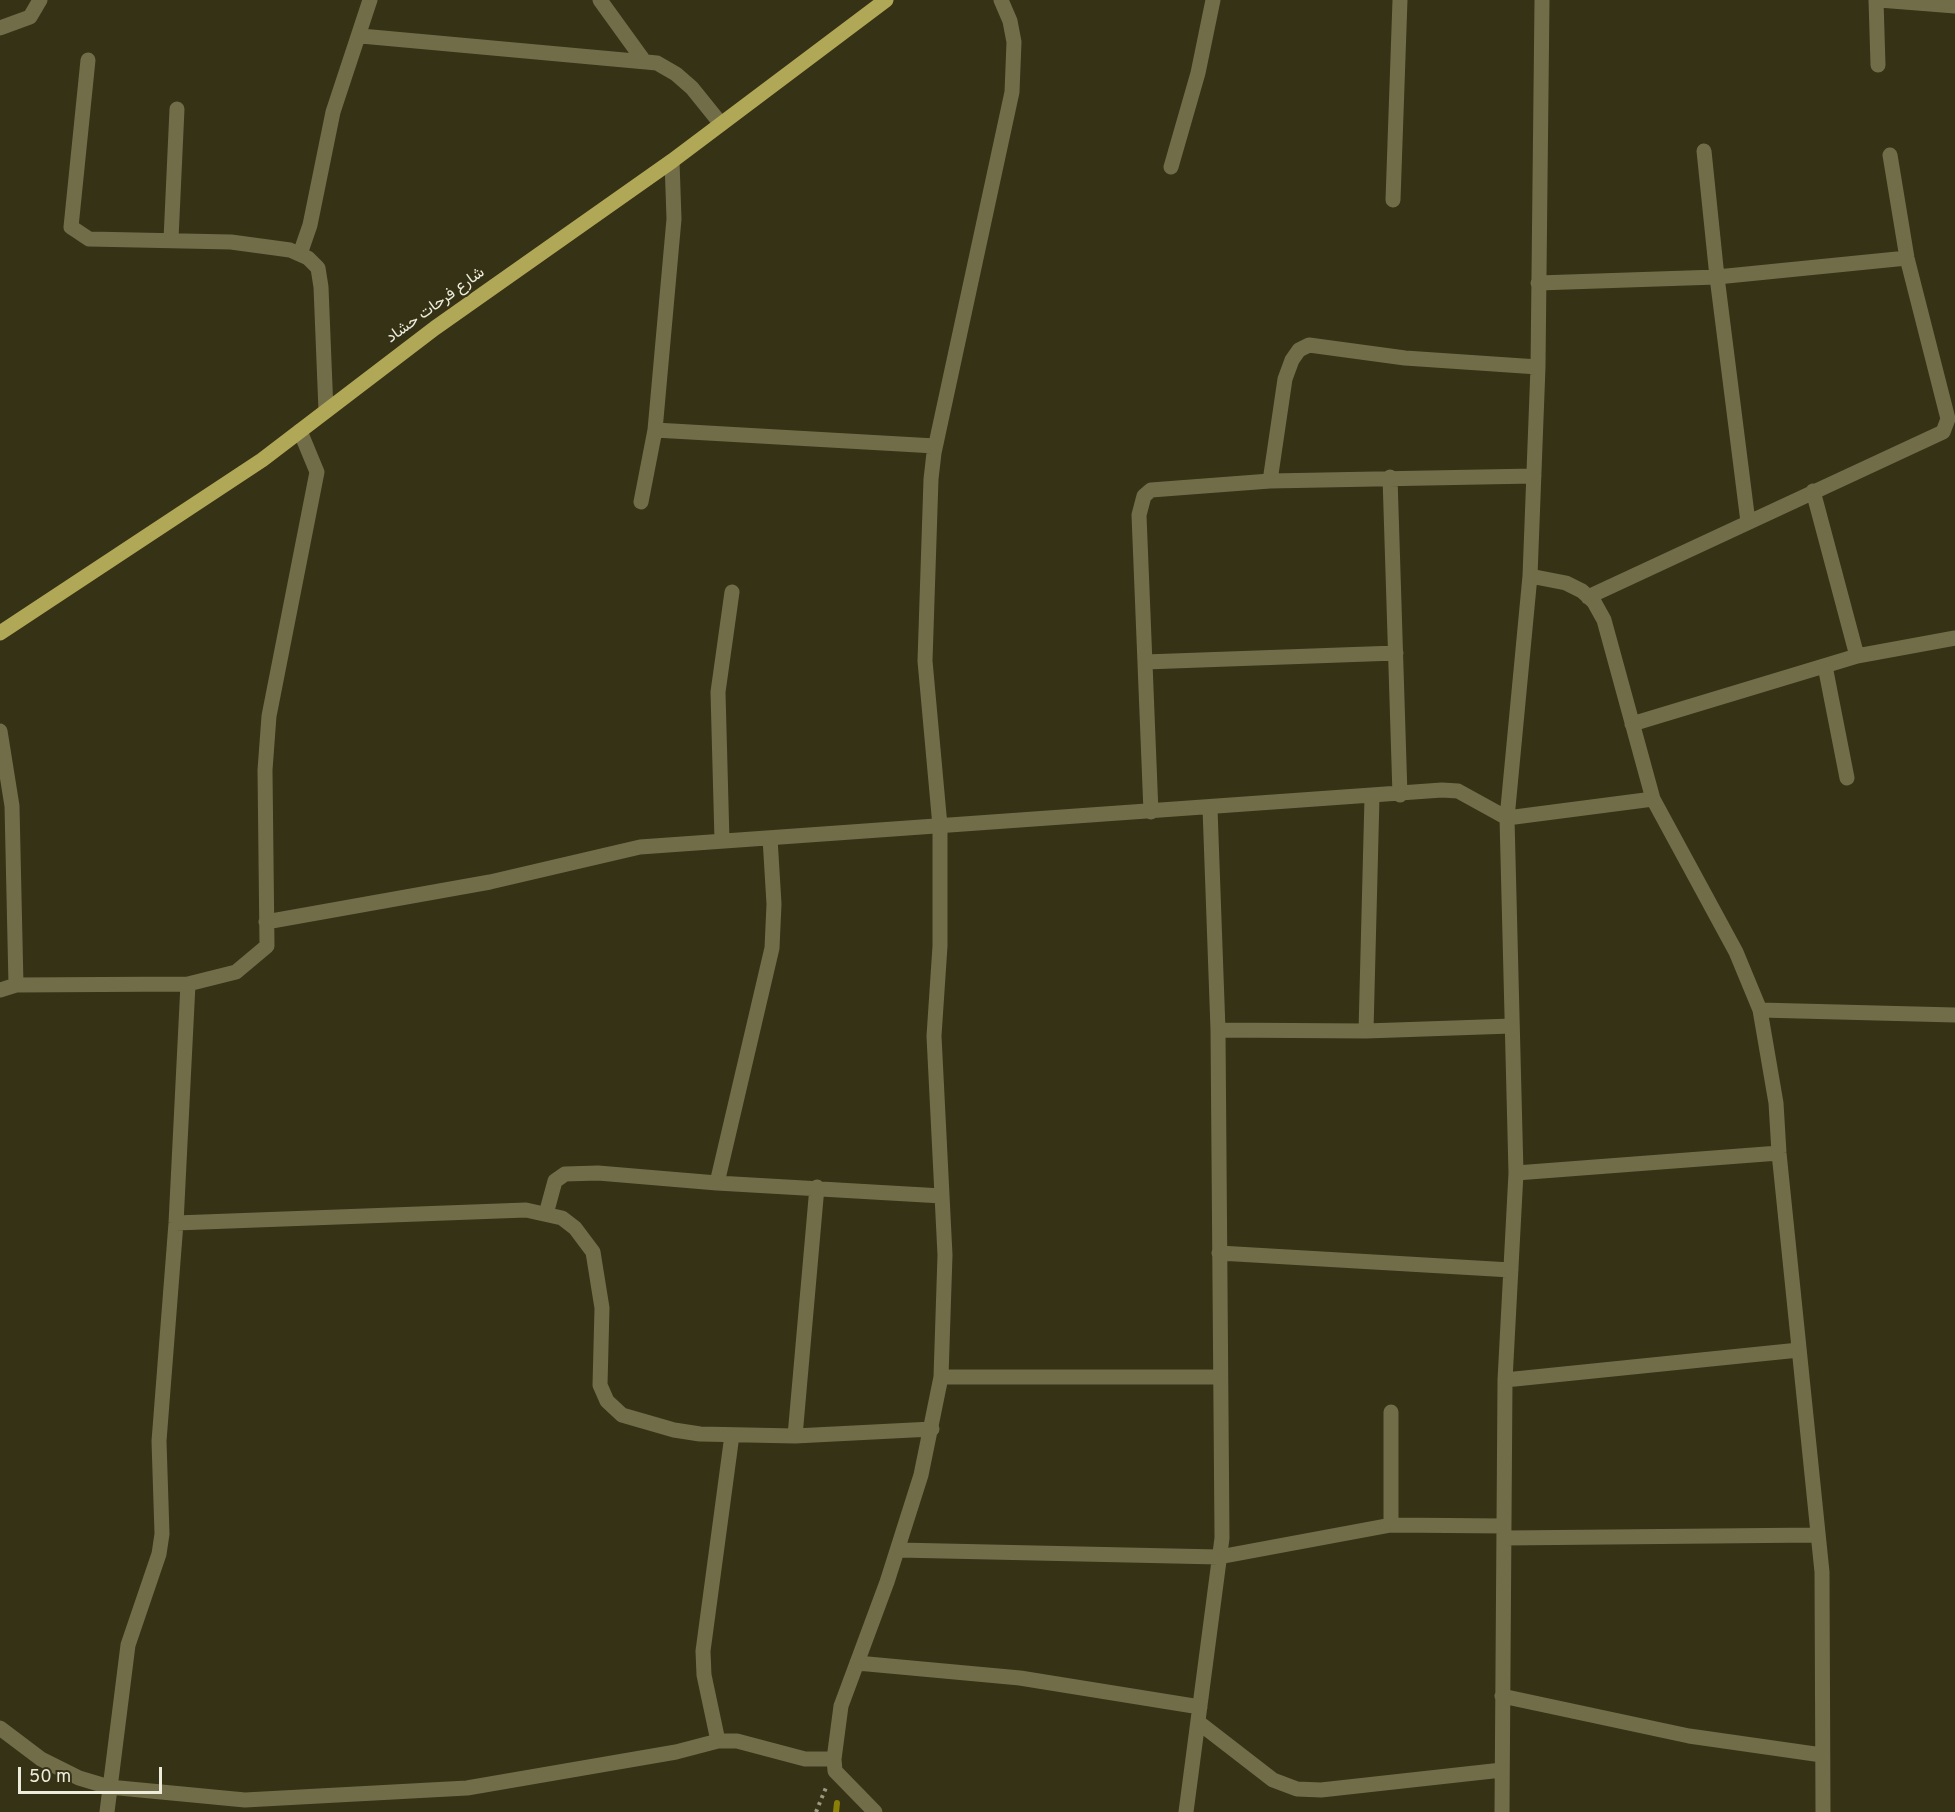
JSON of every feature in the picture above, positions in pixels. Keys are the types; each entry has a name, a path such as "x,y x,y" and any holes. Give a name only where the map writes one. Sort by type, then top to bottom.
{"main road":[{"name":"شارع فرحات حشاد","path":"0,633 262,460 435,328 672,161 886,0"}],"street":[{"path":"0,28 30,17 40,0"},
{"path":"300,254 310,225 333,112 361,36 370,0"},
{"path":"600,0 644,61"},
{"path":"835,1765 841,1706 898,1550 921,1475 941,1377 945,1255 934,1036 940,946 940,826 925,661 931,479 936,446 1012,92 1014,42 1010,21 1001,0"},
{"path":"1171,167 1198,73 1213,0"},
{"path":"1393,200 1400,0"},
{"path":"1502,1812 1505,1380 1516,1173 1507,818 1530,576 1538,367 1542,0"},
{"path":"1878,65 1877,0 1955,6"},
{"path":"361,36 657,63 676,74 692,88 721,124"},
{"path":"88,60 71,227 89,238 171,239 231,243 290,250 300,254 318,268 321,287 326,411"},
{"path":"171,239 177,109"},
{"path":"1704,151 1717,277 1748,522"},
{"path":"1588,597 1937,435 1947,425 1947,411 1907,258 1890,155"},
{"path":"641,502 655,430 674,219 672,161"},
{"path":"1538,283 1717,277 1907,258"},
{"path":"1270,481 1285,379 1292,360 1299,350 1309,345 1405,358 1538,367"},
{"path":"655,430 936,446"},
{"path":"0,990 16,985 188,984 236,972 267,946 265,770 269,716 317,472 300,431"},
{"path":"1151,812 1139,516 1144,496 1151,490 1270,481 1534,476"},
{"path":"1389,477 1400,795"},
{"path":"1813,492 1857,656"},
{"path":"1530,576 1566,584 1588,597 1604,620 1653,799 1736,952 1760,1010 1776,1103 1779,1153 1822,1572 1823,1812"},
{"path":"722,842 718,692 732,592"},
{"path":"1632,724 1857,656 1955,638"},
{"path":"1145,662 1395,653"},
{"path":"1825,666 1847,778"},
{"path":"0,730 12,806 16,985"},
{"path":"266,922 490,882 640,847 1400,795 1442,790 1458,791 1507,818 1653,799"},
{"path":"1365,1031 1371,797"},
{"path":"1186,1812 1222,1538 1218,1030 1210,808"},
{"path":"717,1183 771,948 774,904 770,838"},
{"path":"107,1812 128,1645 159,1554 162,1534 159,1441 176,1223 175,1197 188,984"},
{"path":"1760,1010 1955,1014"},
{"path":"1218,1030 1365,1031 1512,1026"},
{"path":"1516,1173 1779,1153"},
{"path":"546,1214 555,1181 565,1174 598,1173 717,1183 942,1196"},
{"path":"795,1436 817,1187"},
{"path":"176,1223 526,1210 562,1218 576,1228 593,1252 602,1308 600,1385 607,1401 622,1415 647,1423 700,1434 795,1436 932,1429"},
{"path":"1219,1253 1511,1270"},
{"path":"1505,1380 1799,1350"},
{"path":"941,1377 1220,1377"},
{"path":"1391,1412 1391,1525"},
{"path":"718,1741 704,1675 704,1651 732,1435"},
{"path":"898,1550 1219,1557 1391,1525 1504,1532 1818,1535"},
{"path":"857,1663 1020,1678 1200,1707"},
{"path":"1502,1696 1689,1736 1822,1755"},
{"path":"1198,1722 1273,1780 1297,1789 1321,1790 1502,1770"},
{"path":"0,1728 41,1759 79,1778 110,1787 245,1800 442,1791 676,1752 718,1741 737,1741 835,1765 875,1812"}],"path":[{"path":"816,1812 818,1802 835,1765"}],"waterway":[{"path":"836,1812 837,1803"}]}
